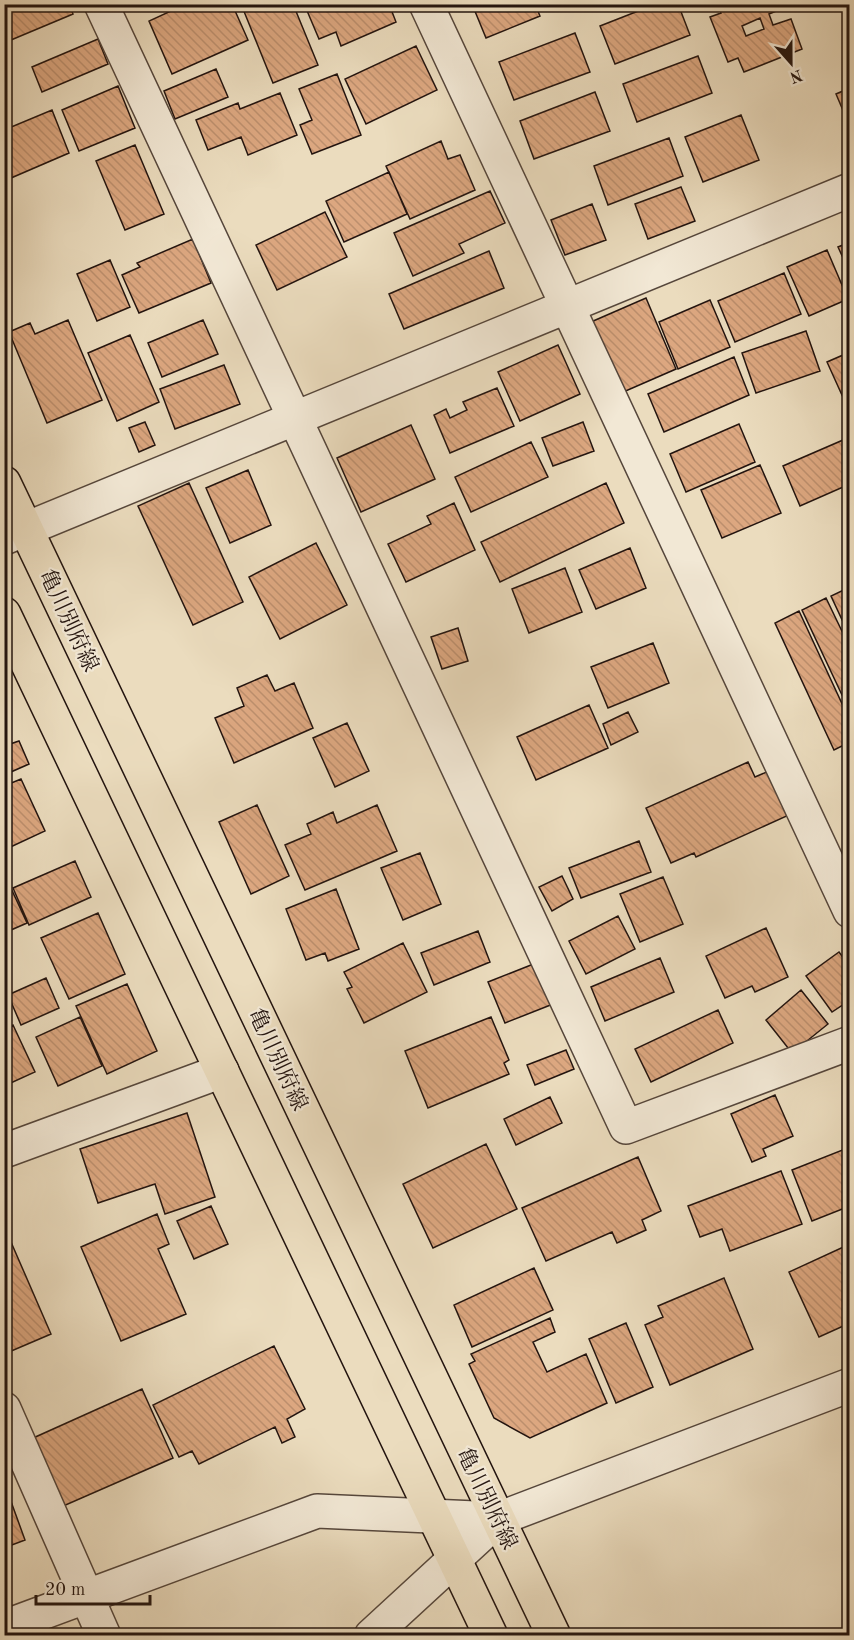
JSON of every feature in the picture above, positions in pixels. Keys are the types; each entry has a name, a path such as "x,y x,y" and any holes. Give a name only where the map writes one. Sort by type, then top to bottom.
{"main road":[{"name":"亀川別府線","path":"4,483 16,534 554,1635"},
{"path":"4,614 491,1635"}],"street":[{"path":"101,4 626,1127 849,1043"},
{"path":"426,4 849,911"},
{"path":"16,534 849,190"},
{"path":"4,1151 222,1071"},
{"path":"371,1635 498,1519 849,1385"},
{"path":"4,1409 104,1635"},
{"path":"4,1627 317,1510 498,1519"}],"building":[{"path":"4,4 69,4 73,14 11,40 4,26"},
{"path":"186,4 232,4 248,40 172,74 149,21"},
{"path":"241,4 293,4 318,65 273,83"},
{"path":"307,4 389,4 396,22 341,46 336,32 319,39 305,6"},
{"path":"472,4 535,4 540,16 486,38"},
{"path":"656,4 678,4 690,35 615,64 600,26"},
{"path":"717,4 785,4 786,7 769,14 773,25 791,19 802,49 744,72 738,58 728,62 710,17 721,13","holes":["760,18 764,29 746,36 742,26"]},
{"path":"575,33 590,72 514,100 499,62"},
{"path":"98,39 108,64 42,92 32,67"},
{"path":"416,46 437,90 366,124 345,79"},
{"path":"698,56 712,93 637,122 623,84"},
{"path":"216,69 228,97 175,119 164,91"},
{"path":"337,74 361,135 312,154 300,125 312,120 299,89"},
{"path":"118,86 135,128 79,151 62,110"},
{"path":"850,88 850,127 836,94"},
{"path":"595,92 610,131 534,159 520,121"},
{"path":"280,93 297,135 248,155 241,137 208,150 196,120 238,103 240,109"},
{"path":"52,110 69,153 4,181 4,130"},
{"path":"741,115 759,160 703,182 685,137"},
{"path":"669,138 683,176 608,205 594,166"},
{"path":"441,141 448,159 460,155 475,190 410,219 386,166"},
{"path":"135,145 164,214 125,230 96,161"},
{"path":"389,172 407,214 344,242 326,201"},
{"path":"681,187 695,221 648,239 635,204"},
{"path":"490,191 505,223 459,244 464,253 413,276 394,233"},
{"path":"592,204 606,240 565,255 551,220"},
{"path":"325,212 347,257 277,290 256,245"},
{"path":"193,239 211,283 139,313 122,275 140,267 137,263"},
{"path":"850,242 850,273 838,247"},
{"path":"827,250 848,299 809,316 787,267"},
{"path":"489,251 504,288 404,329 389,294"},
{"path":"110,260 130,307 97,321 77,274"},
{"path":"784,273 801,314 735,342 718,301"},
{"path":"646,298 676,369 621,393 591,322"},
{"path":"710,300 730,347 678,369 659,322"},
{"path":"68,320 102,400 47,423 9,332 30,323 35,334"},
{"path":"203,320 218,354 162,377 148,343"},
{"path":"806,331 820,371 756,393 742,353"},
{"path":"130,335 159,402 117,421 88,353"},
{"path":"558,345 580,394 520,421 498,372"},
{"path":"850,352 850,402 846,404 827,362"},
{"path":"734,357 749,395 664,432 648,394"},
{"path":"224,365 240,404 175,429 160,389"},
{"path":"497,388 514,426 450,453 434,415 446,409 450,418 467,410 463,402"},
{"path":"145,422 155,445 139,452 129,428"},
{"path":"583,422 594,451 553,466 542,438"},
{"path":"739,424 755,462 686,492 670,454"},
{"path":"411,425 435,479 361,512 337,458"},
{"path":"850,437 850,484 800,506 783,466"},
{"path":"531,442 548,477 471,512 455,477"},
{"path":"760,465 781,513 722,538 701,490"},
{"path":"248,470 271,525 230,543 206,488"},
{"path":"189,483 243,602 193,625 138,506"},
{"path":"606,483 624,523 500,582 481,542"},
{"path":"454,503 475,550 406,582 388,544 431,524 427,516"},
{"path":"316,543 347,605 280,639 249,577"},
{"path":"630,548 646,588 596,609 579,570"},
{"path":"565,568 582,612 529,633 512,589"},
{"path":"850,587 850,637 831,596"},
{"path":"826,598 850,648 850,712 802,610"},
{"path":"799,611 850,721 850,742 834,750 775,623"},
{"path":"458,628 468,661 442,669 431,637"},
{"path":"653,643 669,683 608,708 591,667"},
{"path":"267,675 275,691 294,683 313,728 234,763 215,718 244,706 237,688"},
{"path":"589,705 608,748 536,780 517,737"},
{"path":"628,712 638,732 611,745 603,724"},
{"path":"347,723 369,771 335,787 313,738"},
{"path":"4,733 10,744 19,741 29,764 4,775"},
{"path":"748,762 755,777 769,771 789,815 696,857 694,853 671,863 646,808"},
{"path":"21,779 45,831 4,850 4,786"},
{"path":"257,805 289,876 251,894 219,822"},
{"path":"377,805 397,851 305,890 285,845 311,834 307,824 333,812 337,823"},
{"path":"639,841 651,872 581,898 569,868"},
{"path":"420,853 441,904 403,920 381,868"},
{"path":"75,861 91,897 29,925 13,888"},
{"path":"562,876 573,899 552,911 539,887"},
{"path":"663,877 683,924 640,942 620,894"},
{"path":"10,886 27,923 4,933 4,889"},
{"path":"336,889 359,949 328,961 325,953 306,960 286,909"},
{"path":"98,913 125,974 69,999 41,938"},
{"path":"618,916 635,949 586,974 569,941"},
{"path":"766,928 788,977 755,992 752,986 725,998 706,956"},
{"path":"478,931 490,962 434,985 421,953"},
{"path":"403,943 427,992 364,1023 347,989 352,987 344,972"},
{"path":"839,952 850,967 850,1000 832,1012 806,976"},
{"path":"660,958 674,992 605,1021 591,987"},
{"path":"536,963 553,1004 505,1023 488,982"},
{"path":"46,978 59,1008 21,1025 8,995"},
{"path":"127,984 157,1051 107,1074 76,1006"},
{"path":"801,990 828,1024 792,1053 766,1020"},
{"path":"718,1010 733,1043 651,1082 635,1049"},
{"path":"80,1017 102,1066 58,1086 36,1037"},
{"path":"491,1017 509,1060 504,1063 509,1074 428,1108 405,1051"},
{"path":"13,1025 35,1072 4,1086 4,1030"},
{"path":"566,1050 574,1069 535,1085 527,1065"},
{"path":"775,1095 793,1136 763,1149 766,1156 752,1162 731,1114"},
{"path":"550,1097 562,1123 516,1145 504,1119"},
{"path":"187,1113 215,1197 165,1214 155,1184 98,1203 80,1149"},
{"path":"486,1144 517,1209 433,1248 403,1184"},
{"path":"850,1147 850,1206 812,1221 792,1170"},
{"path":"638,1157 661,1211 642,1220 646,1230 617,1243 612,1232 546,1261 522,1208"},
{"path":"781,1171 802,1224 730,1251 722,1229 700,1237 688,1206"},
{"path":"211,1206 228,1244 194,1259 177,1221"},
{"path":"157,1214 169,1244 158,1249 186,1314 121,1341 81,1247"},
{"path":"4,1226 51,1334 9,1352 4,1341"},
{"path":"850,1244 850,1323 819,1337 789,1272"},
{"path":"534,1268 553,1310 472,1347 454,1305"},
{"path":"724,1278 753,1349 670,1385 645,1325 663,1317 658,1306"},
{"path":"550,1318 555,1332 533,1342 547,1372 586,1354 607,1403 530,1438 494,1418 469,1364 475,1361 471,1354"},
{"path":"626,1323 653,1387 616,1403 589,1339"},
{"path":"274,1346 305,1409 287,1419 295,1437 282,1443 275,1427 199,1464 192,1451 179,1457 153,1405"},
{"path":"142,1389 173,1458 61,1507 31,1439"},
{"path":"9,1496 25,1540 4,1548 4,1498"}]}
